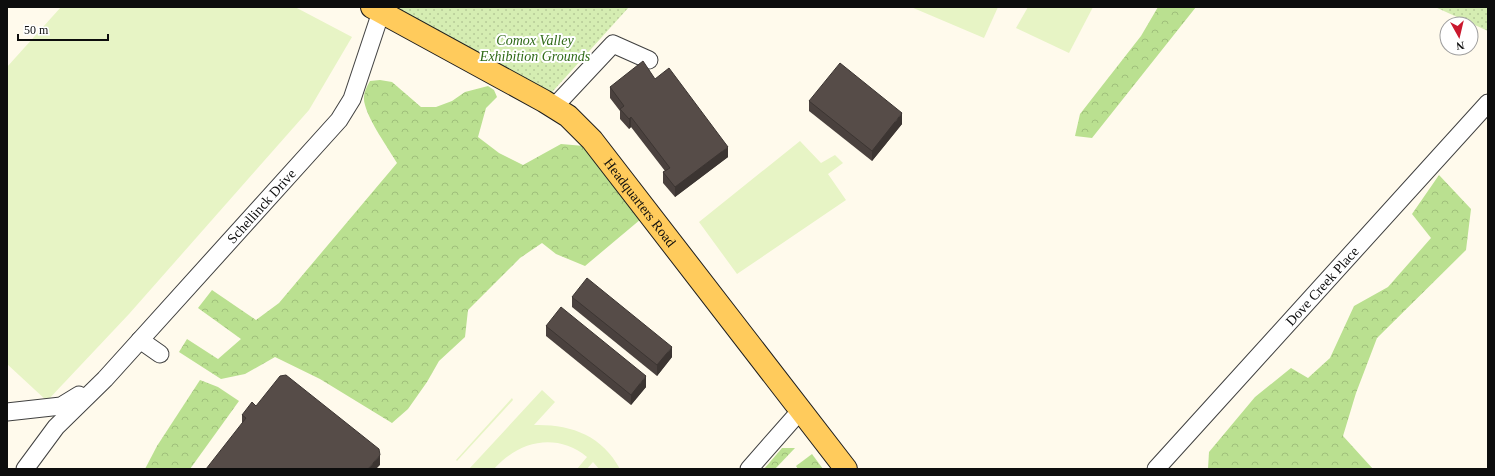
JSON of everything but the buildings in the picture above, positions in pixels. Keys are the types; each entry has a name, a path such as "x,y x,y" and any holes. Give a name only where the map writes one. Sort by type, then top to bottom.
{"main road":[{"name":"Headquarters Road","path":"377,10 568,116 592,140 846,469"}],"street":[{"name":"Schellinck Drive","path":"105,379 339,120 352,99 377,10"},
{"path":"554,107 613,44 649,60"},
{"name":"Dove Creek Place","path":"1156,469 1488,103"},
{"path":"140,340 160,354"},
{"path":"7,412 60,406 105,379"},
{"path":"25,469 56,427 105,379"},
{"path":"749,469 800,411"}],"green space":[{"path":"61,7 295,7 352,37 309,110 129,314 47,401 7,364 7,67"},
{"name":"Comox Valley Exhibition Grounds","path":"372,7 629,7 544,101"},
{"path":"911,7 998,7 984,38"},
{"path":"1028,7 1093,7 1069,53 1016,28"},
{"path":"1158,7 1196,7 1092,138 1075,136 1080,114 1141,36"},
{"path":"1435,7 1488,7 1488,31 1479,27 1479,16 1455,16"},
{"path":"380,80 392,82 421,107 436,107 452,101 465,92 488,86 494,90 497,97 486,108 478,137 499,153 523,165 561,144 584,146 641,219 585,266 556,254 542,243 520,258 468,310 465,337 439,361 427,382 408,409 392,423 320,379 275,357 245,374 221,379 179,352 187,339 218,359 241,339 198,308 212,290 256,320 279,303 397,163 375,126 364,102 365,92 370,81"},
{"path":"800,141 821,163 835,155 843,163 828,174 846,200 737,274 699,222"},
{"path":"1439,175 1471,209 1466,250 1377,338 1356,393 1343,436 1373,469 1208,469 1209,452 1255,397 1291,368 1308,378 1330,358 1354,306 1388,287 1431,238 1412,214"},
{"path":"200,380 218,387 239,401 190,469 145,469 157,446"},
{"path":"542,390 555,402 534,425 560,427 584,434 604,448 613,457 620,469 599,469 593,462 587,469 577,469 587,457 575,449 563,444 551,442 526,446 504,459 494,469 469,469"},
{"path":"512,398 513,400 457,461 456,460"},
{"path":"782,448 795,448 775,469 764,469"},
{"path":"812,454 823,469 798,469 796,466"}]}
